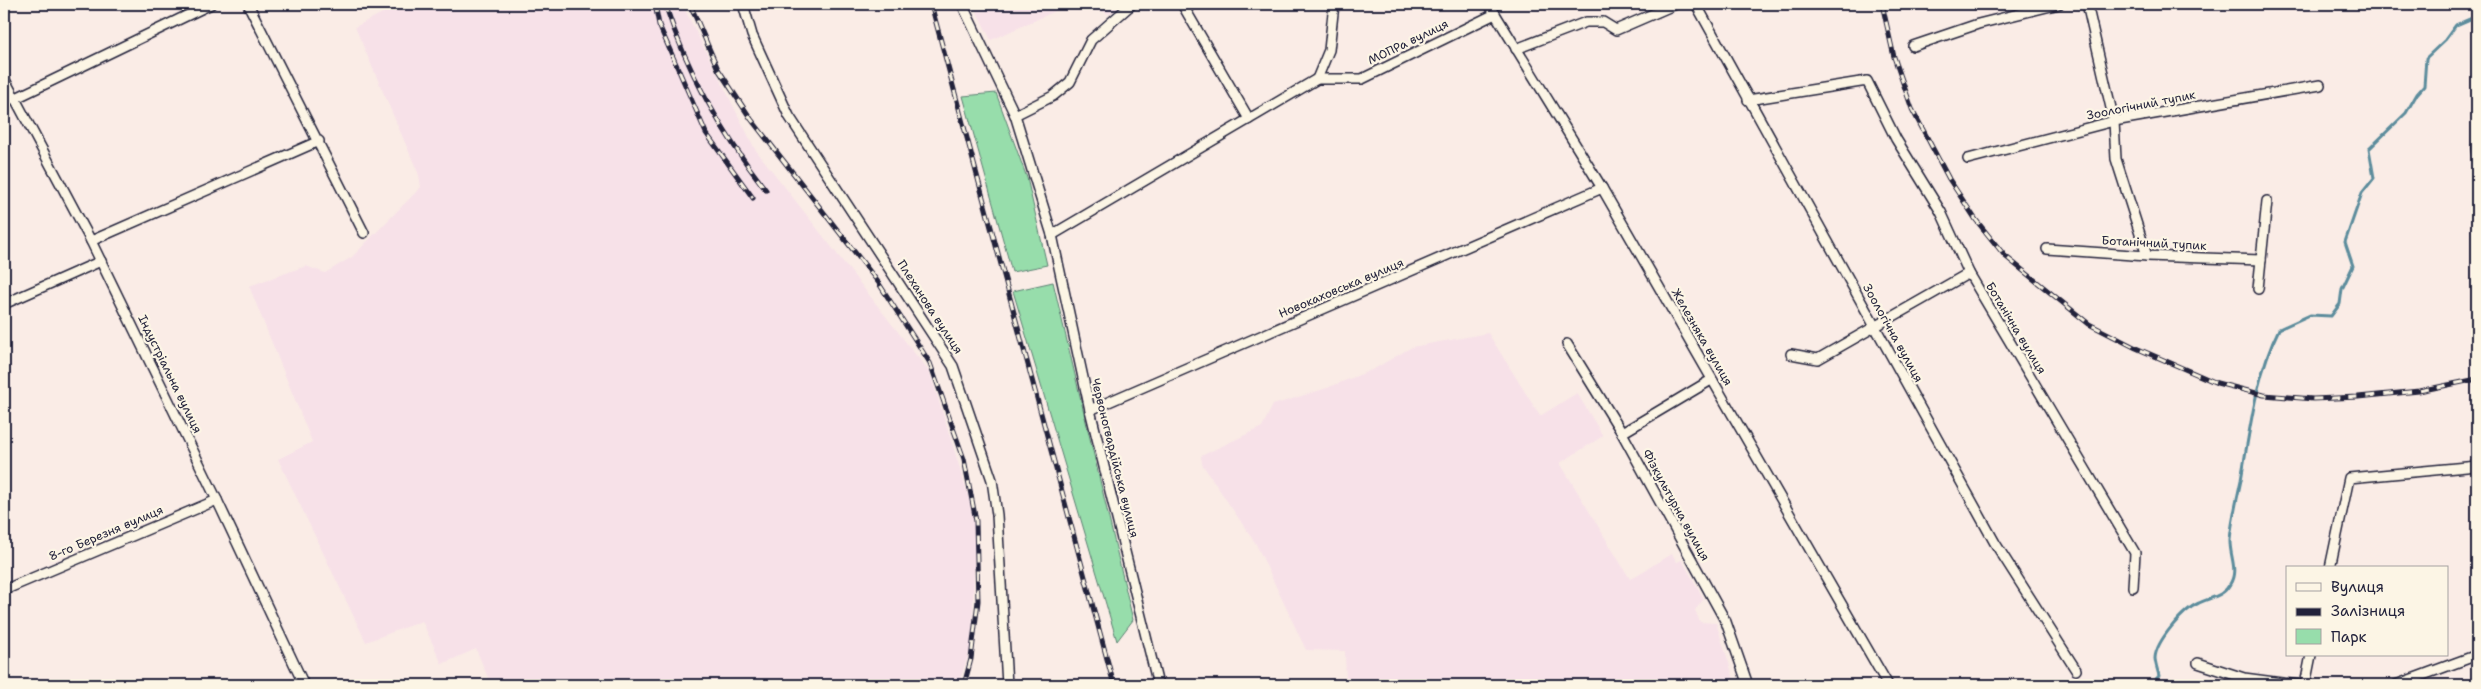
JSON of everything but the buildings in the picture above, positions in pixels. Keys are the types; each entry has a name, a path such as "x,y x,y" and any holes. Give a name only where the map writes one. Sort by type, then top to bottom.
{"street":[{"path":"14,99 210,4"},
{"path":"248,4 364,233"},
{"name":"Плеханова вулиця","path":"743,4 752,35 789,116 953,366 992,480 997,515 1006,685"},
{"name":"Червоногвардійська вулиця","path":"962,4 1015,114 1052,235 1090,410 1158,685"},
{"path":"1015,114 1053,96 1070,82 1091,40 1132,4"},
{"path":"1182,4 1249,119"},
{"path":"1052,235 1317,79 1329,50 1334,4"},
{"name":"Железняка вулиця","path":"1489,4 1602,188 1888,685"},
{"path":"1516,49 1586,22 1603,22 1616,30 1676,4"},
{"name":"Зоологічна вулиця","path":"1696,4 1995,543 2076,670"},
{"path":"1913,46 1978,24 2059,4"},
{"path":"2087,4 2114,121 2116,159 2147,256"},
{"name":"МОПРа вулиця","path":"1317,79 1362,79 1495,14"},
{"name":"Індустріальна вулиця","path":"4,78 92,241 304,685"},
{"name":"Ботанічна вулиця","path":"1748,100 1867,81 1896,139 1941,212 1969,273 2135,553 2133,587"},
{"name":"Зоологічний тупик","path":"1968,160 2114,121 2320,85"},
{"path":"92,241 319,141"},
{"name":"Новокаховська вулиця","path":"1090,410 1602,188"},
{"path":"2258,289 2266,201"},
{"name":"Ботанічний тупик","path":"2047,249 2147,256 2261,260"},
{"path":"4,304 101,261"},
{"path":"1791,354 1818,359 1969,273"},
{"name":"Фізкультурна вулиця","path":"1567,344 1622,433 1726,622 1748,685"},
{"path":"1622,433 1711,380"},
{"path":"2330,566 2349,478 2477,466"},
{"name":"8-го Березня вулиця","path":"4,590 217,500"},
{"path":"2305,685 2312,656"},
{"path":"2396,685 2477,656"},
{"path":"2198,663 2244,678 2298,685"}],"shaded area":[{"path":"400,4 682,4 755,149 930,373 971,504 975,533 972,645 958,685 491,685 476,649 442,664 422,621 366,642 278,459 312,442 249,286 306,266 325,273 352,257 421,187 419,175 355,27"},
{"path":"973,4 1071,4 991,40"},
{"path":"1079,4 1124,4 1110,14"},
{"path":"1488,333 1540,416 1577,393 1603,436 1560,463 1630,579 1672,554 1677,562 1682,560 1704,599 1695,610 1700,622 1716,623 1736,685 1346,685 1345,651 1306,650 1256,544 1202,464 1201,456 1262,427 1273,405 1327,388 1374,369 1412,347"}],"green space":[{"path":"996,93 1027,178 1047,265 1012,272 963,96"},
{"path":"1053,282 1133,620 1117,641 1013,291"}],"waterway":[{"path":"2150,685 2159,676 2155,660 2157,651 2160,643 2172,626 2193,606 2224,592 2233,579 2234,568 2230,545 2233,517 2259,384 2279,329 2310,315 2331,316 2340,304 2342,289 2353,266 2345,242 2362,193 2374,178 2369,149 2406,113 2424,86 2426,58 2445,40 2456,25 2477,16"}],"railway":[{"path":"655,4 659,25 706,133 753,198"},
{"path":"665,4 695,78 721,125 766,190"},
{"path":"690,4 718,69 751,119 878,282 930,363 964,459 976,521 978,601 971,659 964,685"},
{"path":"931,4 1114,685"},
{"path":"1882,4 1894,57 1912,109 1949,179 1976,220 2005,256 2089,324 2136,348 2217,383 2264,395 2313,399 2358,397 2419,391 2477,379"}]}
